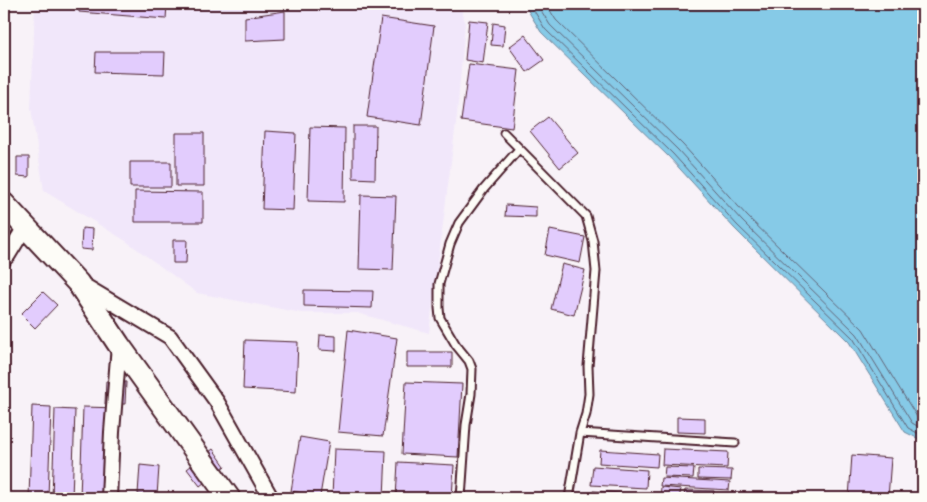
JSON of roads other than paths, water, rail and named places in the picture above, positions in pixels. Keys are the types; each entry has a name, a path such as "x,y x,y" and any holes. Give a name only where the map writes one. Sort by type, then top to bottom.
{"main road":[{"path":"4,204 78,283 119,345 229,498"}],"street":[{"path":"4,259 25,228"},
{"path":"78,283 170,337 216,402 271,498"},
{"path":"108,498 119,345"}],"lane":[{"path":"504,133 586,216 594,242 596,271 588,366 589,394 569,498"},
{"path":"462,498 466,424 471,394 472,369 440,318 439,284 450,244 459,223 484,189 519,148"},
{"path":"580,433 735,443"}],"water":[{"path":"524,4 923,4 923,441 905,432 849,342 734,228 670,158 541,32"}]}
